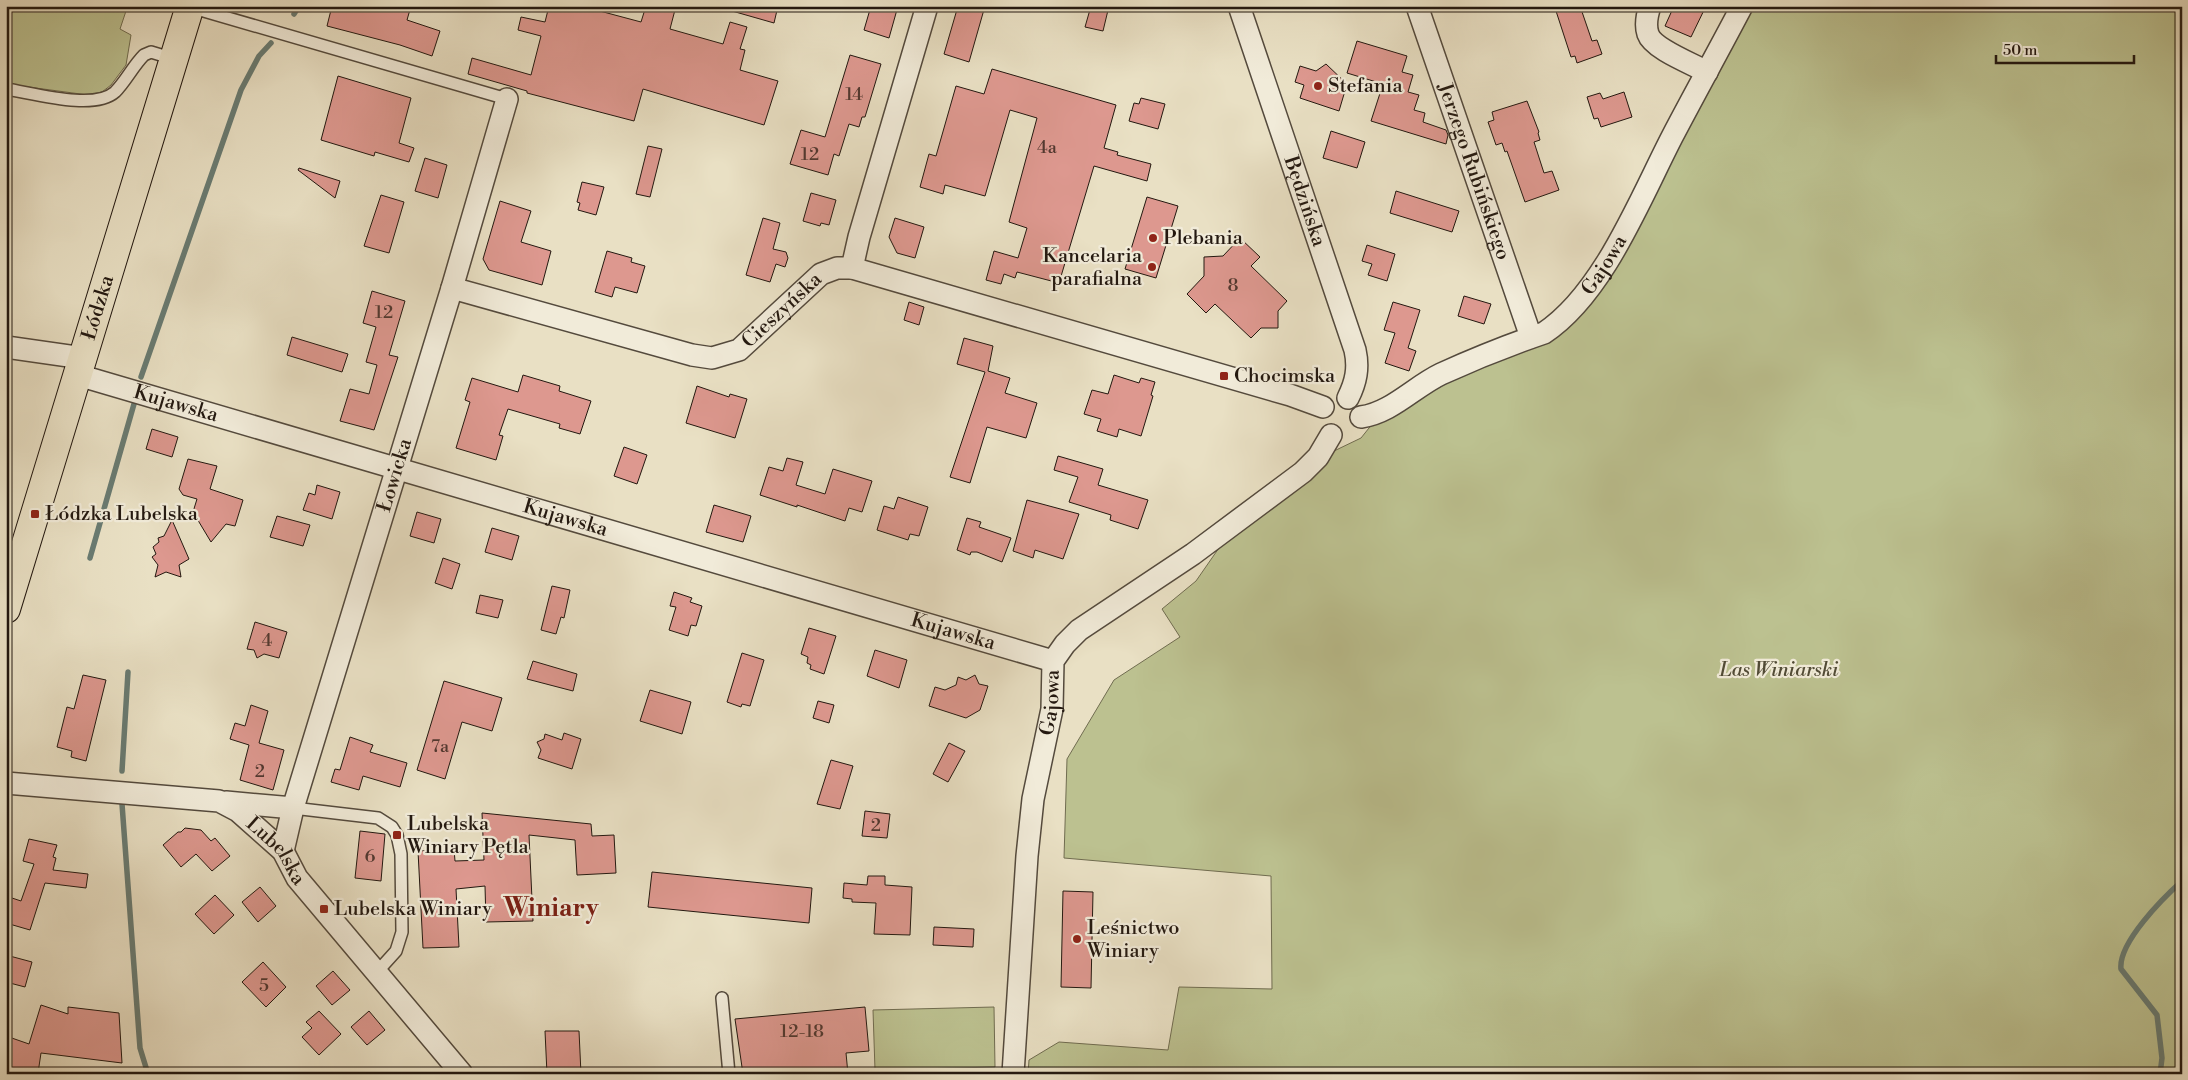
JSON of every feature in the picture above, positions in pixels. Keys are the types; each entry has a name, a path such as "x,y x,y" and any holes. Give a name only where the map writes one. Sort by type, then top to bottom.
{"main road":[{"name":"Łódzka","path":"6,609 190,7"}],"street":[{"path":"927,6 859,237 852,268 1290,395 1323,407"},
{"name":"Będzińska","path":"1239,6 1355,350 1357,360 1356,378 1348,398"},
{"name":"Jerzego Rubińskiego","path":"1418,6 1530,337"},
{"path":"1650,6 1647,18 1648,34 1654,44 1707,72"},
{"name":"Gajowa","path":"1361,417 1382,412 1410,392 1441,374 1544,332 1567,315 1597,276 1619,241 1742,6"},
{"name":"Łowicka","path":"284,851 293,808 398,469 507,99"},
{"name":"Cieszyńska","path":"452,288 692,355 712,358 739,350 821,274 836,268 852,268"},
{"name":"Kujawska","path":"6,348 80,367 398,469 1053,661"},
{"path":"1348,398 1357,406 1361,417 1356,430 1344,436 1331,435 1323,425 1321,413 1323,407 1331,399 1348,398"},
{"name":"Gajowa","path":"1013,1074 1027,856 1033,799 1052,709 1053,661 1065,644 1079,630 1193,554 1303,472 1318,457 1331,435"},
{"name":"Lubelska","path":"6,783 219,801 238,811 284,851 298,878 462,1074"},
{"path":"219,801 293,808"}],"lane":[{"path":"190,7 507,99"},
{"path":"6,89 80,101 95,101 105,99 114,93 144,55 151,52 174,59"},
{"path":"293,808 369,816 385,822 397,834 401,854 402,932 396,951 377,972"},
{"path":"722,998 728,1074"}],"green space":[{"path":"6,6 113,6 126,11 120,29 131,35 126,65 111,85 102,92 88,95 6,84"},
{"name":"Las Winiarski","path":"1752,6 2182,6 2182,1074 1028,1074 1029,1060 1059,1042 1168,1050 1179,987 1272,989 1271,876 1064,858 1067,759 1114,680 1180,637 1162,609 1196,581 1221,545 1314,474 1334,451 1361,438 1373,423 1439,386 1562,331"},
{"path":"994,1007 995,1067 875,1070 873,1010"}],"building":[{"path":"332,6 411,6 407,20 440,31 432,56 400,45 327,26"},
{"path":"549,6 581,6 641,22 646,6 676,6 670,29 723,44 730,22 747,27 740,49 745,50 740,70 778,81 764,125 643,89 634,121 527,93 527,91 468,74 472,58 531,75 541,36 518,30 521,17 545,22"},
{"path":"732,6 778,6 774,23 732,11"},
{"path":"871,6 898,6 889,38 864,30"},
{"path":"958,6 985,6 969,62 944,54"},
{"path":"1091,6 1109,6 1103,31 1085,27"},
{"path":"1558,6 1580,6 1592,41 1597,40 1602,54 1577,63 1575,56 1571,57 1556,11 1559,10"},
{"path":"1674,6 1706,6 1691,37 1665,26"},
{"path":"1357,41 1407,56 1402,72 1413,75 1408,92 1419,95 1414,110 1425,113 1423,122 1446,130 1448,135 1446,144 1371,121 1383,84 1347,73"},
{"path":"850,55 881,64 865,117 862,117 859,127 849,124 839,156 834,154 828,175 790,164 801,130 825,137"},
{"name":"Stefania","path":"1326,64 1347,84 1339,111 1300,98 1304,85 1295,82 1300,66 1316,71"},
{"path":"992,69 1116,105 1104,148 1118,152 1117,155 1151,164 1147,181 1094,166 1059,283 1017,272 1015,278 1004,274 1001,284 986,280 994,251 1018,258 1027,228 1009,222 1037,118 1010,110 985,196 945,185 943,194 920,187 929,154 936,156 956,86 984,94"},
{"path":"338,76 411,98 399,143 414,148 409,162 375,152 374,156 321,140"},
{"path":"1624,92 1632,117 1601,127 1598,118 1594,119 1587,97 1600,93 1603,99"},
{"path":"1141,98 1165,104 1158,129 1129,121 1134,103 1139,104"},
{"path":"1527,101 1539,132 1540,140 1534,142 1544,173 1552,171 1559,190 1525,202 1507,151 1505,152 1502,143 1496,145 1488,122 1494,120 1492,112"},
{"path":"1331,131 1365,142 1357,168 1323,158"},
{"path":"648,146 662,149 650,197 636,194"},
{"path":"425,158 447,165 438,198 415,191"},
{"path":"299,168 340,181 335,198 298,170"},
{"path":"582,182 604,187 596,215 578,210 580,203 577,202"},
{"path":"1396,191 1459,211 1452,232 1390,213"},
{"path":"811,193 836,200 829,225 821,223 820,226 803,221"},
{"path":"381,195 404,202 389,253 364,246"},
{"name":"Plebania","path":"1147,197 1178,206 1156,278 1125,269"},
{"path":"500,201 531,211 521,242 551,251 542,285 489,270 483,259"},
{"path":"763,218 780,223 773,249 786,252 788,258 785,267 776,264 770,282 746,275"},
{"path":"895,218 924,227 915,258 897,253 889,237"},
{"path":"1240,238 1260,257 1251,266 1287,301 1278,311 1278,328 1261,328 1251,338 1215,304 1206,313 1187,294 1204,276 1204,257 1223,256"},
{"path":"1367,245 1395,254 1387,281 1368,275 1372,264 1362,261"},
{"path":"607,251 632,258 631,262 645,266 637,293 615,287 612,297 595,292"},
{"path":"372,291 405,301 389,355 398,357 374,430 340,421 350,389 369,394 377,365 366,362 376,327 363,323"},
{"path":"1464,296 1491,304 1484,324 1458,316"},
{"path":"909,302 924,307 919,325 904,320"},
{"path":"1393,302 1420,310 1408,348 1416,351 1409,371 1385,363 1395,333 1384,330"},
{"path":"292,337 348,354 342,372 287,355"},
{"path":"964,338 993,346 988,371 1010,378 1005,393 1037,403 1026,438 987,427 970,483 950,477 985,372 957,364"},
{"path":"523,375 560,386 559,391 591,401 580,434 559,428 560,424 508,409 499,435 503,436 496,460 456,448 470,402 465,400 472,378 518,392"},
{"path":"1114,375 1139,383 1141,378 1155,382 1151,395 1153,396 1141,436 1119,429 1117,437 1097,431 1101,419 1084,414 1092,390 1108,394"},
{"path":"697,386 729,397 730,394 747,399 735,438 686,423"},
{"path":"152,429 178,437 172,457 146,449"},
{"path":"624,447 647,455 637,484 614,476"},
{"path":"1058,456 1103,469 1098,485 1148,500 1138,529 1110,520 1111,515 1069,502 1078,477 1054,470"},
{"path":"787,458 803,462 796,485 825,494 833,469 872,481 862,512 849,508 845,521 760,495 769,467 783,471"},
{"path":"188,459 217,466 210,489 243,500 235,526 226,524 211,542 193,512 197,499 183,495 179,489"},
{"path":"317,485 340,492 332,519 303,510 309,493 315,495"},
{"path":"898,497 928,507 919,536 910,534 908,540 877,530 884,506 894,509"},
{"path":"1027,500 1079,514 1063,559 1035,550 1033,558 1013,551"},
{"path":"714,505 751,516 743,542 706,532"},
{"path":"417,512 441,519 434,543 410,536"},
{"path":"277,516 310,525 303,546 270,537"},
{"path":"967,518 981,522 979,527 1011,538 1002,562 977,552 971,552 970,555 957,550"},
{"path":"172,520 189,559 179,565 181,577 166,572 155,577 158,565 152,557 156,554 153,547 159,542 158,538 164,536"},
{"path":"492,528 519,536 512,560 485,552"},
{"path":"443,558 460,564 452,589 435,583"},
{"path":"552,586 570,590 564,618 561,617 556,634 541,630"},
{"path":"674,592 692,598 690,602 702,606 696,626 691,625 688,636 669,630 676,607 670,606"},
{"path":"480,595 503,600 498,618 476,613"},
{"path":"255,622 287,632 279,658 264,654 257,658 254,650 247,649"},
{"path":"809,628 836,636 824,674 810,669 811,665 807,663 808,657 801,654"},
{"path":"875,650 907,660 899,688 867,676"},
{"path":"742,653 764,660 750,706 742,704 741,707 727,702"},
{"path":"533,661 577,674 573,691 527,679"},
{"path":"83,675 106,680 86,761 71,757 72,751 57,747 67,707 74,709"},
{"path":"975,675 979,684 988,686 980,710 966,718 929,706 935,687 945,690 956,685 958,677 966,680"},
{"path":"444,681 502,698 492,731 462,722 445,779 417,770"},
{"path":"650,690 691,702 682,734 640,721"},
{"path":"818,701 834,705 829,723 813,718"},
{"path":"251,705 268,711 259,743 284,750 273,790 240,780 249,745 230,739 235,723 245,726"},
{"path":"564,733 581,739 572,769 538,758 541,750 537,742 544,739 545,734 562,740"},
{"path":"350,737 373,745 370,752 407,763 400,787 363,776 359,790 331,782 335,769 340,770"},
{"path":"949,743 965,751 948,782 933,774"},
{"path":"831,760 853,766 840,809 817,804"},
{"path":"865,811 890,814 887,838 862,836"},
{"path":"482,813 591,824 592,836 614,835 616,873 577,875 575,840 529,835 533,921 486,922 485,886 456,889 459,947 423,948 418,851 454,849 455,861 484,860"},
{"path":"185,828 201,830 211,841 215,838 230,856 212,871 196,854 181,867 163,845"},
{"path":"360,831 385,834 381,881 355,878"},
{"path":"29,839 57,845 53,857 56,858 53,870 88,874 86,888 45,883 30,930 6,923 12,898 21,901 34,864 23,861"},
{"path":"652,872 812,888 809,923 648,907"},
{"path":"868,876 885,876 885,885 912,887 910,935 874,934 876,903 852,902 852,899 843,898 844,883 867,885"},
{"path":"260,887 276,906 258,922 242,902"},
{"name":"Leśnictwo Winiary","path":"1063,891 1093,892 1091,988 1061,987"},
{"path":"215,895 234,915 214,934 195,914"},
{"path":"934,927 974,929 973,947 933,945"},
{"path":"6,955 32,962 25,987 6,982"},
{"path":"263,962 286,987 266,1007 242,982"},
{"path":"333,971 350,990 332,1005 316,986"},
{"path":"41,1005 68,1014 68,1007 119,1013 122,1063 41,1053 38,1073 6,1069 6,1036 29,1044"},
{"path":"865,1007 869,1051 846,1053 848,1074 743,1074 735,1019"},
{"path":"319,1011 341,1034 319,1055 302,1037 312,1028 306,1022"},
{"path":"369,1011 385,1030 367,1045 351,1027"},
{"path":"545,1031 579,1031 581,1074 547,1074"}],"waterway":[{"path":"294,14 299,6"},
{"path":"141,377 241,90 259,56 271,43"},
{"path":"90,558 134,404"},
{"path":"122,771 128,672"},
{"path":"122,804 140,1048 148,1074"},
{"path":"2160,1074 2162,1058 2157,1015 2121,969 2122,958 2134,934 2143,922 2182,881"}],"place":[{"name":"Stefania","path":"1318,86"},
{"name":"Plebania","path":"1153,238"},
{"name":"Kancelaria parafialna","path":"1152,267"},
{"name":"Chocimska","path":"1224,376"},
{"name":"Łódzka Lubelska","path":"35,514"},
{"name":"Lubelska Winiary Pętla","path":"397,835"},
{"name":"Lubelska Winiary","path":"324,909"},
{"name":"Leśnictwo Winiary","path":"1077,939"}],"district":[{"name":"Winiary","path":"551,908"}]}
